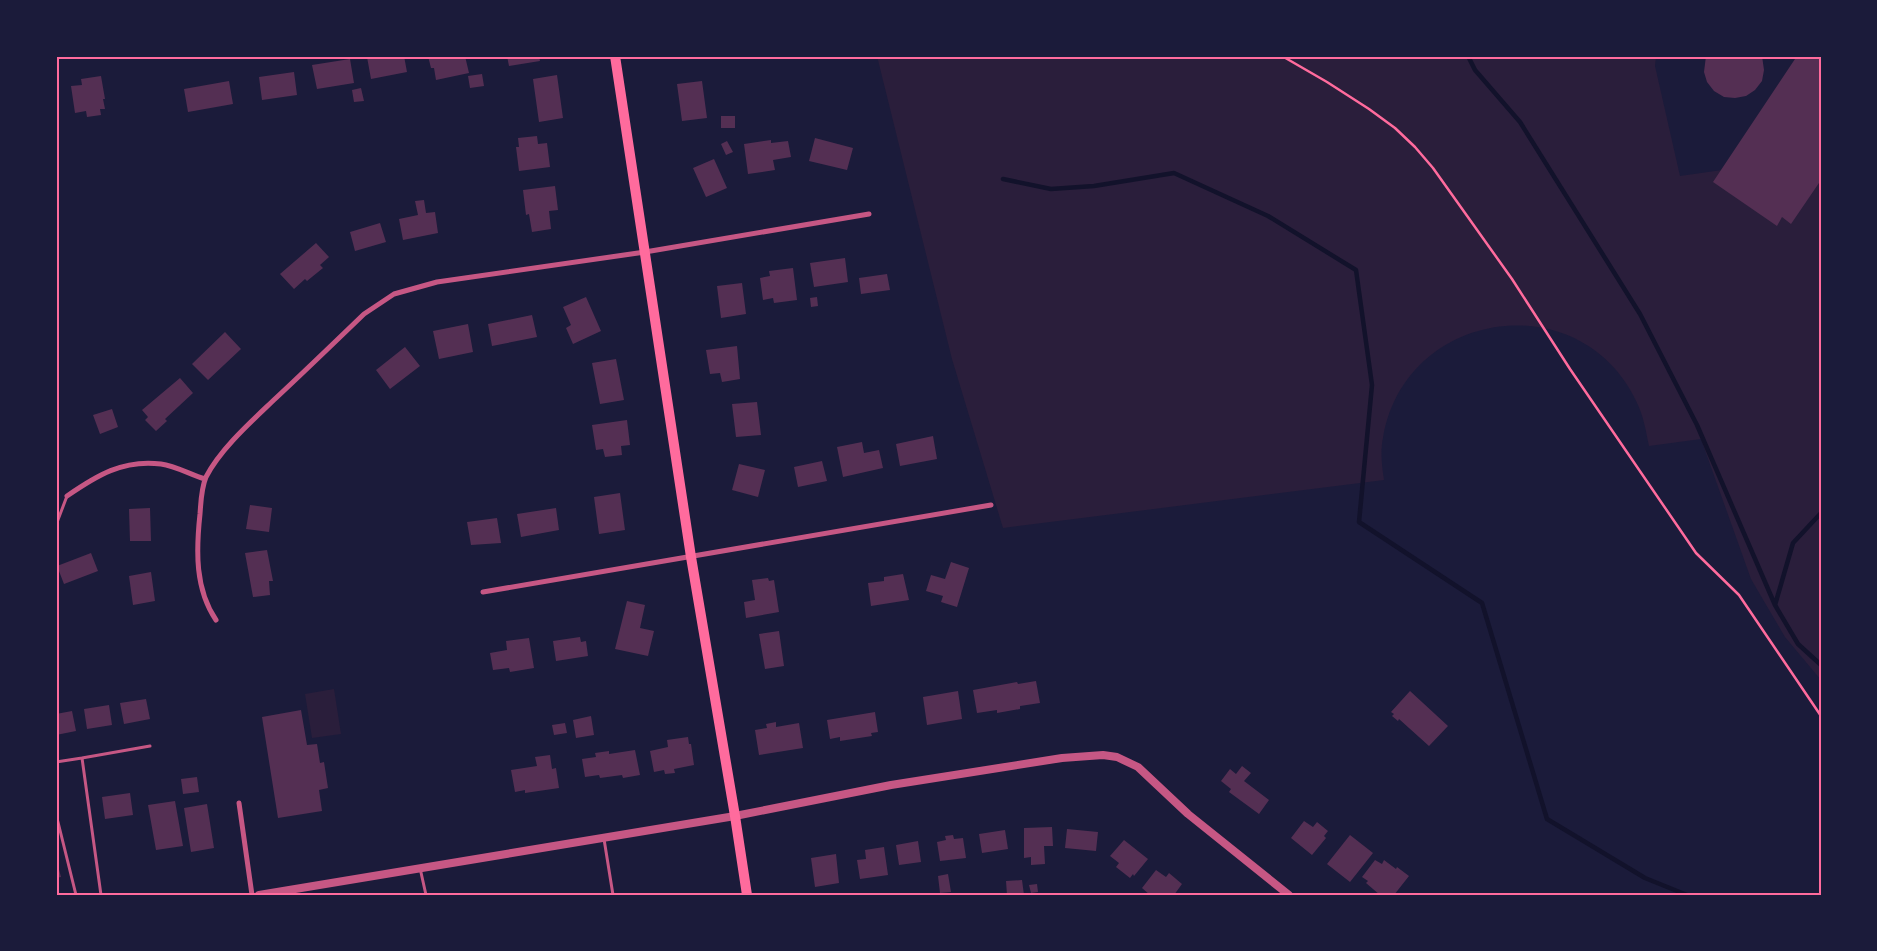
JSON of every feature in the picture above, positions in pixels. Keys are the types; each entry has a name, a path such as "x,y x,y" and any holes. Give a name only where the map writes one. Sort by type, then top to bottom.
{"highway":[{"path":"615,56 691,557 735,816 746,895"}],"street":[{"path":"216,620 210,610 198,568 197,547 205,479 234,440 262,412 364,314 394,294 437,282 645,252 869,214"},
{"path":"67,496 85,483 111,469 124,466 160,464 205,479"},
{"path":"482,592 991,505"},
{"path":"259,895 735,816 891,785 1062,758 1096,755 1117,757 1138,767 1188,814 1289,895"},
{"path":"239,803 252,895"}],"lane":[{"path":"56,525 67,496"},
{"path":"56,762 150,746"},
{"path":"82,758 101,895"},
{"path":"56,814 76,895"},
{"path":"604,837 613,895"},
{"path":"420,868 426,895"}],"path":[{"path":"1282,56 1369,108 1395,128 1433,168 1512,279 1570,369 1696,553 1739,595 1821,716"}],"shaded area":[{"path":"877,56 1656,56 1655,66 1680,176 1821,156 1821,680 1785,637 1751,579 1701,439 1649,446 1638,405 1612,366 1578,340 1539,327 1498,327 1459,338 1425,360 1398,394 1382,443 1381,454 1384,480 1003,528 952,359"},
{"path":"334,689 341,734 312,738 305,694"}],"building":[{"path":"404,56 407,72 371,79 367,57"},
{"path":"428,56 465,56 469,73 436,80 434,68 431,68"},
{"path":"507,56 539,56 540,61 509,66"},
{"path":"1706,56 1762,56 1764,70 1762,81 1755,90 1746,96 1724,97 1714,91 1707,82 1704,72"},
{"path":"1797,56 1821,56 1821,180 1791,224 1782,217 1777,226 1713,182"},
{"path":"350,59 354,83 317,89 312,65"},
{"path":"294,72 297,95 262,100 259,77"},
{"path":"482,74 484,86 470,88 468,76"},
{"path":"557,75 563,118 539,122 533,79"},
{"path":"101,76 105,109 100,109 101,115 87,117 86,111 75,113 71,86 82,85 81,79"},
{"path":"229,81 233,104 188,112 184,89"},
{"path":"702,81 707,118 682,121 677,84"},
{"path":"361,88 364,101 354,102 352,90"},
{"path":"721,116 735,116 735,128 721,128"},
{"path":"537,136 538,144 547,143 550,167 519,171 516,147 519,147 518,138"},
{"path":"815,138 853,148 847,170 809,161"},
{"path":"771,140 771,143 788,141 791,157 773,160 775,170 748,174 744,144"},
{"path":"727,141 733,152 726,155 721,144"},
{"path":"714,159 727,188 706,197 693,168"},
{"path":"555,186 558,210 549,211 551,229 532,232 529,214 526,215 523,190"},
{"path":"424,200 426,213 435,212 438,233 403,240 399,219 418,215 415,201"},
{"path":"380,223 386,242 355,251 350,232"},
{"path":"316,243 329,257 320,265 323,268 307,281 305,279 294,289 280,274"},
{"path":"845,258 848,282 814,287 810,263"},
{"path":"793,268 797,300 774,303 773,298 763,300 760,278 770,276 769,271"},
{"path":"887,274 890,290 861,294 859,278"},
{"path":"742,283 746,314 721,318 717,286"},
{"path":"586,297 601,331 573,344 566,328 571,325 563,307"},
{"path":"817,297 818,306 811,307 810,298"},
{"path":"532,315 537,337 492,346 488,324"},
{"path":"468,324 473,352 439,359 433,331"},
{"path":"225,332 241,349 208,380 192,364"},
{"path":"737,346 740,379 722,382 720,373 710,374 706,350"},
{"path":"405,347 420,366 390,389 376,370"},
{"path":"616,359 624,400 600,404 592,363"},
{"path":"180,378 193,393 165,419 167,421 156,431 145,420 148,417 142,410"},
{"path":"757,402 761,435 736,437 732,404"},
{"path":"112,409 118,427 100,434 93,415"},
{"path":"627,420 630,445 621,446 622,455 605,457 603,449 596,450 592,425"},
{"path":"933,436 937,459 900,466 896,444"},
{"path":"862,442 864,453 879,450 883,468 843,477 837,447"},
{"path":"822,461 827,481 798,487 794,467"},
{"path":"739,464 765,470 758,497 732,490"},
{"path":"620,493 625,530 599,534 594,497"},
{"path":"250,505 272,508 269,532 246,529"},
{"path":"150,508 151,541 130,541 129,509"},
{"path":"556,508 559,530 521,537 517,514"},
{"path":"497,518 501,543 471,545 467,522"},
{"path":"267,550 273,581 269,581 270,595 253,597 245,553"},
{"path":"91,553 98,571 64,584 57,566"},
{"path":"951,562 969,568 957,607 941,602 943,596 926,591 931,575 945,579"},
{"path":"151,572 155,601 133,605 129,576"},
{"path":"903,574 909,600 871,606 868,583 884,581 884,577"},
{"path":"768,578 769,581 774,580 779,612 746,618 744,602 755,600 752,580"},
{"path":"627,601 645,605 640,628 654,631 648,656 615,649"},
{"path":"779,631 784,666 765,669 759,634"},
{"path":"580,637 581,642 586,641 588,656 556,661 553,641"},
{"path":"529,638 534,668 510,672 509,668 493,670 490,653 507,650 506,641"},
{"path":"1036,681 1040,703 1020,706 1020,709 997,713 997,710 977,713 973,690 1017,682 1018,684"},
{"path":"958,691 962,719 927,725 923,697"},
{"path":"1410,691 1448,726 1429,746 1399,719 1398,721 1392,716 1394,714 1391,712"},
{"path":"146,699 150,719 124,724 120,703"},
{"path":"109,705 112,725 87,729 84,709"},
{"path":"301,710 307,745 317,744 320,763 324,762 328,788 319,790 322,811 278,818 262,717"},
{"path":"72,711 76,731 56,735 56,714"},
{"path":"875,712 878,732 871,733 872,736 840,741 840,737 830,739 827,720"},
{"path":"591,716 594,735 576,738 573,720"},
{"path":"776,722 776,727 799,723 803,748 759,755 755,730 767,728 766,724"},
{"path":"565,723 567,733 554,735 552,725"},
{"path":"688,737 694,765 674,769 675,773 665,774 664,770 654,772 650,751 668,747 667,740"},
{"path":"635,750 640,775 623,778 622,775 600,778 599,775 585,777 582,759 596,757 595,753 609,751 609,754"},
{"path":"550,755 552,769 556,768 559,788 525,793 525,790 515,792 511,770 537,766 535,757"},
{"path":"1242,766 1251,773 1244,781 1269,800 1259,814 1229,792 1231,789 1221,781 1230,769 1236,774"},
{"path":"197,777 199,792 183,794 181,779"},
{"path":"130,793 133,815 105,819 102,797"},
{"path":"175,801 183,846 156,850 148,805"},
{"path":"207,804 214,848 191,852 184,808"},
{"path":"1304,821 1313,827 1317,822 1328,831 1324,836 1326,838 1312,855 1291,838"},
{"path":"1052,827 1053,846 1044,846 1045,864 1031,865 1031,857 1024,858 1024,828"},
{"path":"1067,829 1098,832 1096,851 1065,848"},
{"path":"1005,830 1008,849 982,853 979,834"},
{"path":"953,835 954,839 963,838 966,858 940,861 937,842 946,840 945,836"},
{"path":"1350,835 1373,853 1350,882 1327,864"},
{"path":"1124,840 1148,859 1134,876 1133,874 1130,878 1116,867 1119,863 1110,856"},
{"path":"918,841 921,862 899,865 896,845"},
{"path":"884,847 888,875 860,879 857,860 866,859 865,850"},
{"path":"836,854 839,883 815,887 811,858"},
{"path":"56,858 61,877 56,878"},
{"path":"1375,860 1382,864 1384,860 1409,876 1394,895 1380,895 1362,877"},
{"path":"1156,870 1166,877 1169,873 1182,884 1174,895 1150,895 1142,888"},
{"path":"948,874 951,892 940,893 938,876"},
{"path":"1022,880 1024,895 1007,895 1006,881"},
{"path":"1037,884 1038,892 1031,893 1029,885"}],"waterway":[{"path":"1468,56 1475,70 1520,122 1640,314 1697,425 1775,605 1798,644 1821,665"},
{"path":"1003,179 1051,189 1094,186 1174,173 1268,216 1356,270 1372,385 1359,522 1482,603 1547,819 1645,878 1687,895"},
{"path":"1775,605 1793,543 1821,513"}]}
